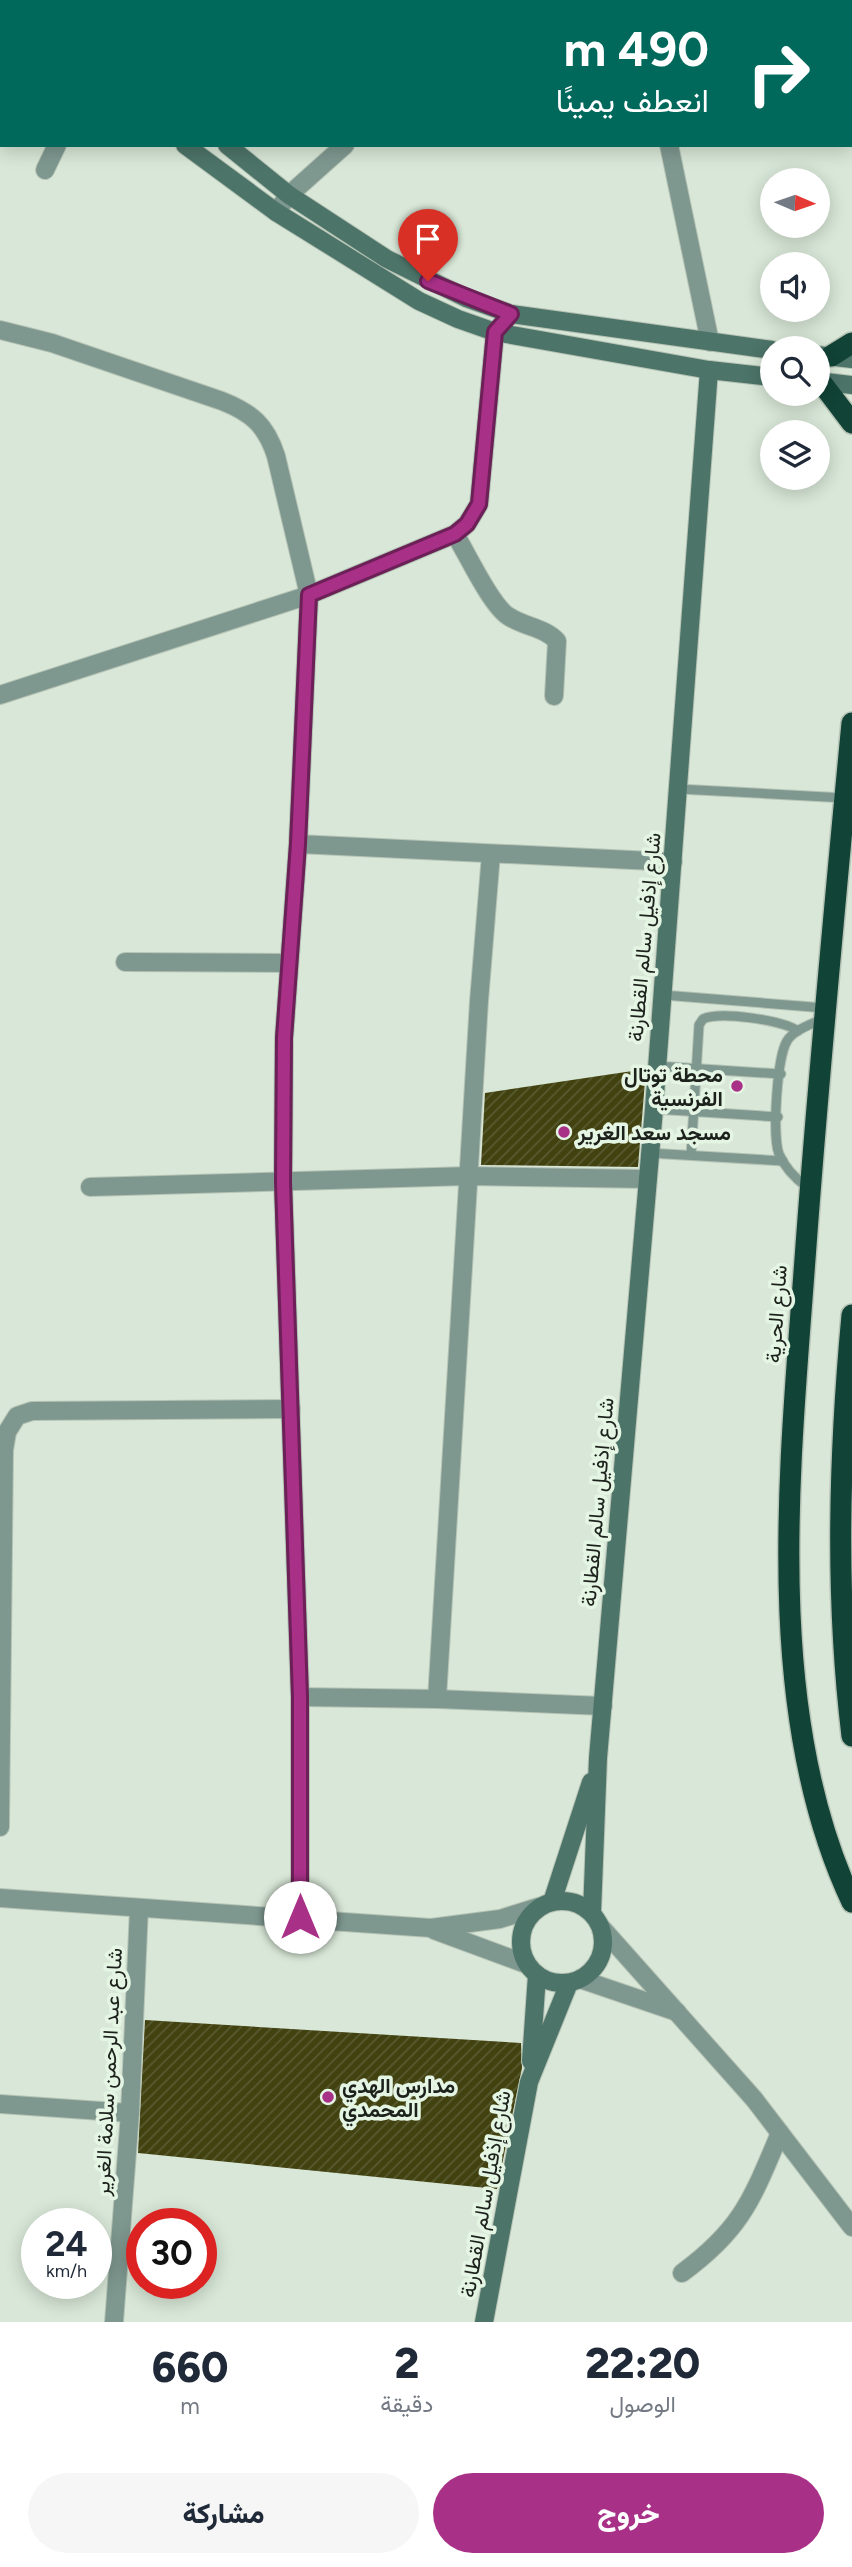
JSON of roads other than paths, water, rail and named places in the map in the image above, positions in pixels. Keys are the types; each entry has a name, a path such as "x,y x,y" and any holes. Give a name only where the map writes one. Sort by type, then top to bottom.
{"highway":[{"path":"834,357 852,343"},
{"path":"830,396 852,423"},
{"name":"شارع الحرية","path":"852,723 810,1189 795,1398 790,1566 795,1688 804,1757 824,1834 852,1902"},
{"path":"852,1315 841,1521 842,1651 852,1736"}],"street":[{"path":"45,170 56,147"},
{"path":"191,147 276,212 419,301 495,332 709,370 760,376"},
{"path":"229,147 289,195 387,259 466,298 511,314 760,348"},
{"path":"276,212 289,195 343,147"},
{"path":"669,147 709,342"},
{"path":"0,695 309,595 455,534 467,524 479,504 495,332 511,314"},
{"path":"0,330 52,343 222,401 257,419 270,436 276,456 309,595 298,844 284,1038 283,1182 300,1697 300,1917"},
{"name":"شارع إذفيل سالم القطارنة","path":"596,1920 598,1758 674,862 709,370"},
{"path":"830,383 852,385"},
{"path":"455,534 500,610 519,622 549,633 557,641 554,696"},
{"path":"298,844 674,862"},
{"path":"437,1699 491,854"},
{"path":"125,962 289,963"},
{"path":"90,1187 469,1176 647,1179"},
{"path":"0,1827 4,1450 7,1432 17,1416 32,1411 291,1409"},
{"path":"300,1697 603,1706"},
{"name":"شارع إذفيل سالم القطارنة","path":"545,1905 598,1758"},
{"path":"0,1898 431,1928 500,1919 566,1901 580,1905 680,2014 780,2133 852,2227"},
{"path":"531,1969 521,1949 521,1933 527,1919 545,1905"},
{"name":"شارع عبد الرحمن سلامة الغرير","path":"114,2322 130,2113 139,1908"},
{"path":"575,1981 592,1970 600,1957 603,1941 596,1920"},
{"path":"431,1928 531,1969 552,1982 575,1981 680,2014"},
{"name":"شارع إذفيل سالم القطارنة","path":"484,2322 531,2075 531,1969"},
{"name":"شارع إذفيل سالم القطارنة","path":"531,2075 575,1981"},
{"path":"0,2104 130,2113"},
{"path":"682,2273 733,2229 754,2192 780,2133"}],"lane":[{"path":"679,789 845,798"},
{"path":"663,995 826,1013"},
{"path":"810,1189 794,1177 783,1161 777,1145 780,1074 786,1042 826,1013"},
{"path":"691,1155 699,1025 706,1017 777,1021 798,1031"},
{"path":"657,1066 780,1074"},
{"path":"654,1109 778,1116"},
{"path":"649,1153 783,1161"}],"place":[{"name":"محطة توتال الفرنسية","path":"737,1086"},
{"name":"مسجد سعد الغرير","path":"564,1132"},
{"name":"مدارس الهدي المحمدي","path":"328,2097"}]}
